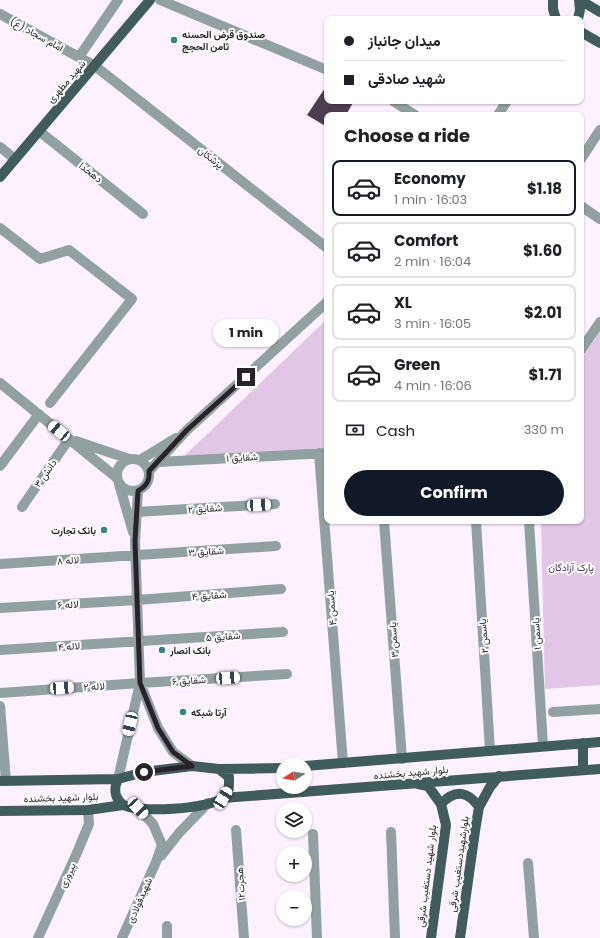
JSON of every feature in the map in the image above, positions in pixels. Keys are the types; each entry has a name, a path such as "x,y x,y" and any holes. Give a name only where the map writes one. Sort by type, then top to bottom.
{"main road":[{"name":"شهید مطهری","path":"0,177 150,0"},
{"path":"553,0 555,16"},
{"path":"580,0 600,12"},
{"path":"579,16 580,0"},
{"path":"584,34 600,43"},
{"name":"بلوار شهید بخشنده","path":"312,765 600,742"},
{"path":"583,743 583,770"},
{"name":"بلوار شهید بخشنده","path":"3,781 118,779 144,772 192,766 219,769"},
{"path":"219,769 276,768"},
{"path":"219,769 228,777 229,788 223,798"},
{"name":"بلوار شهید بخشنده","path":"0,811 88,810 123,805 150,809 180,809 223,798 600,769"},
{"name":"بلوارشهیددستغیب شرقی","path":"460,938 474,831 479,807 490,787 499,776"},
{"path":"118,779 115,786 116,798 123,805"},
{"name":"بلوار شهید دستغیب شرقی","path":"416,783 428,786 441,804 446,825 431,938"},
{"path":"441,804 450,797 462,794 473,798 479,807"}],"street":[{"path":"79,57 118,0"},
{"path":"160,0 324,69"},
{"name":"امام سجاد (ع)","path":"0,14 95,66"},
{"name":"پزشکان","path":"95,66 324,246"},
{"path":"398,104 410,112"},
{"path":"584,154 600,130"},
{"name":"دهخدا","path":"39,131 143,214"},
{"path":"0,147 15,159"},
{"path":"584,208 600,219"},
{"path":"0,228 40,259 69,250 132,299 50,403"},
{"path":"149,471 187,430 324,305"},
{"path":"584,346 600,322"},
{"path":"0,383 69,439 128,490 138,491 146,485 149,471 146,465 140,460 129,459 69,439"},
{"path":"0,466 39,414"},
{"path":"140,460 187,430"},
{"name":"دانش ۳","path":"22,507 69,439"},
{"name":"شقایق ۱","path":"158,462 323,453"},
{"name":"یاسمن ۴","path":"323,453 324,488"},
{"path":"129,459 124,461 118,468 118,481 135,541"},
{"path":"118,779 140,683 135,555 138,491"},
{"name":"شقایق ۲","path":"136,512 275,504"},
{"name":"یاسمن ۴","path":"326,524 343,763"},
{"name":"یاسمن ۳","path":"384,524 402,759"},
{"name":"یاسمن ۲","path":"476,524 490,751"},
{"name":"یاسمن ۱","path":"529,524 543,746"},
{"name":"شقایق ۳","path":"135,555 276,546"},
{"name":"لاله ۸","path":"0,564 135,555"},
{"name":"شقایق ۴","path":"137,600 281,589"},
{"name":"لاله ۶","path":"0,608 137,600"},
{"name":"شقایق ۵","path":"139,642 283,632"},
{"name":"لاله ۴","path":"0,650 139,642"},
{"name":"شقایق ۶","path":"140,683 287,674"},
{"path":"140,683 158,728 173,752 192,766"},
{"name":"لاله ۲","path":"0,693 140,683"},
{"path":"0,706 3,781"},
{"path":"553,712 600,709"},
{"path":"156,862 179,833 208,803"},
{"path":"138,808 153,824 162,845 156,862"},
{"name":"پیروزی","path":"38,938 89,824 88,810"},
{"name":"هجرت۱۲","path":"236,830 244,938"},
{"path":"391,832 396,938"},
{"path":"313,834 317,938"},
{"name":"شهیدفولادی","path":"122,938 156,862"},
{"path":"528,863 534,938"},
{"path":"167,926 167,938"}],"green space":[{"path":"324,322 324,450 178,462"},
{"name":"پارک آزادگان","path":"600,331 600,685 545,689 541,524 584,524 584,355"}],"building":[{"path":"324,90 324,104 352,104 348,112 324,112 324,125 307,115"}],"place":[{"name":"صندوق قرض الحسنه ثامن الحجج","path":"174,40"},
{"name":"بانک تجارت","path":"104,530"},
{"name":"بانک انصار","path":"162,650"},
{"name":"آرتا شبکه","path":"183,712"}],"route":[{"path":"144,772 192,766 173,752 158,728 147,704 140,683 135,541 138,491 146,485 149,471 187,430 246,377"}]}
